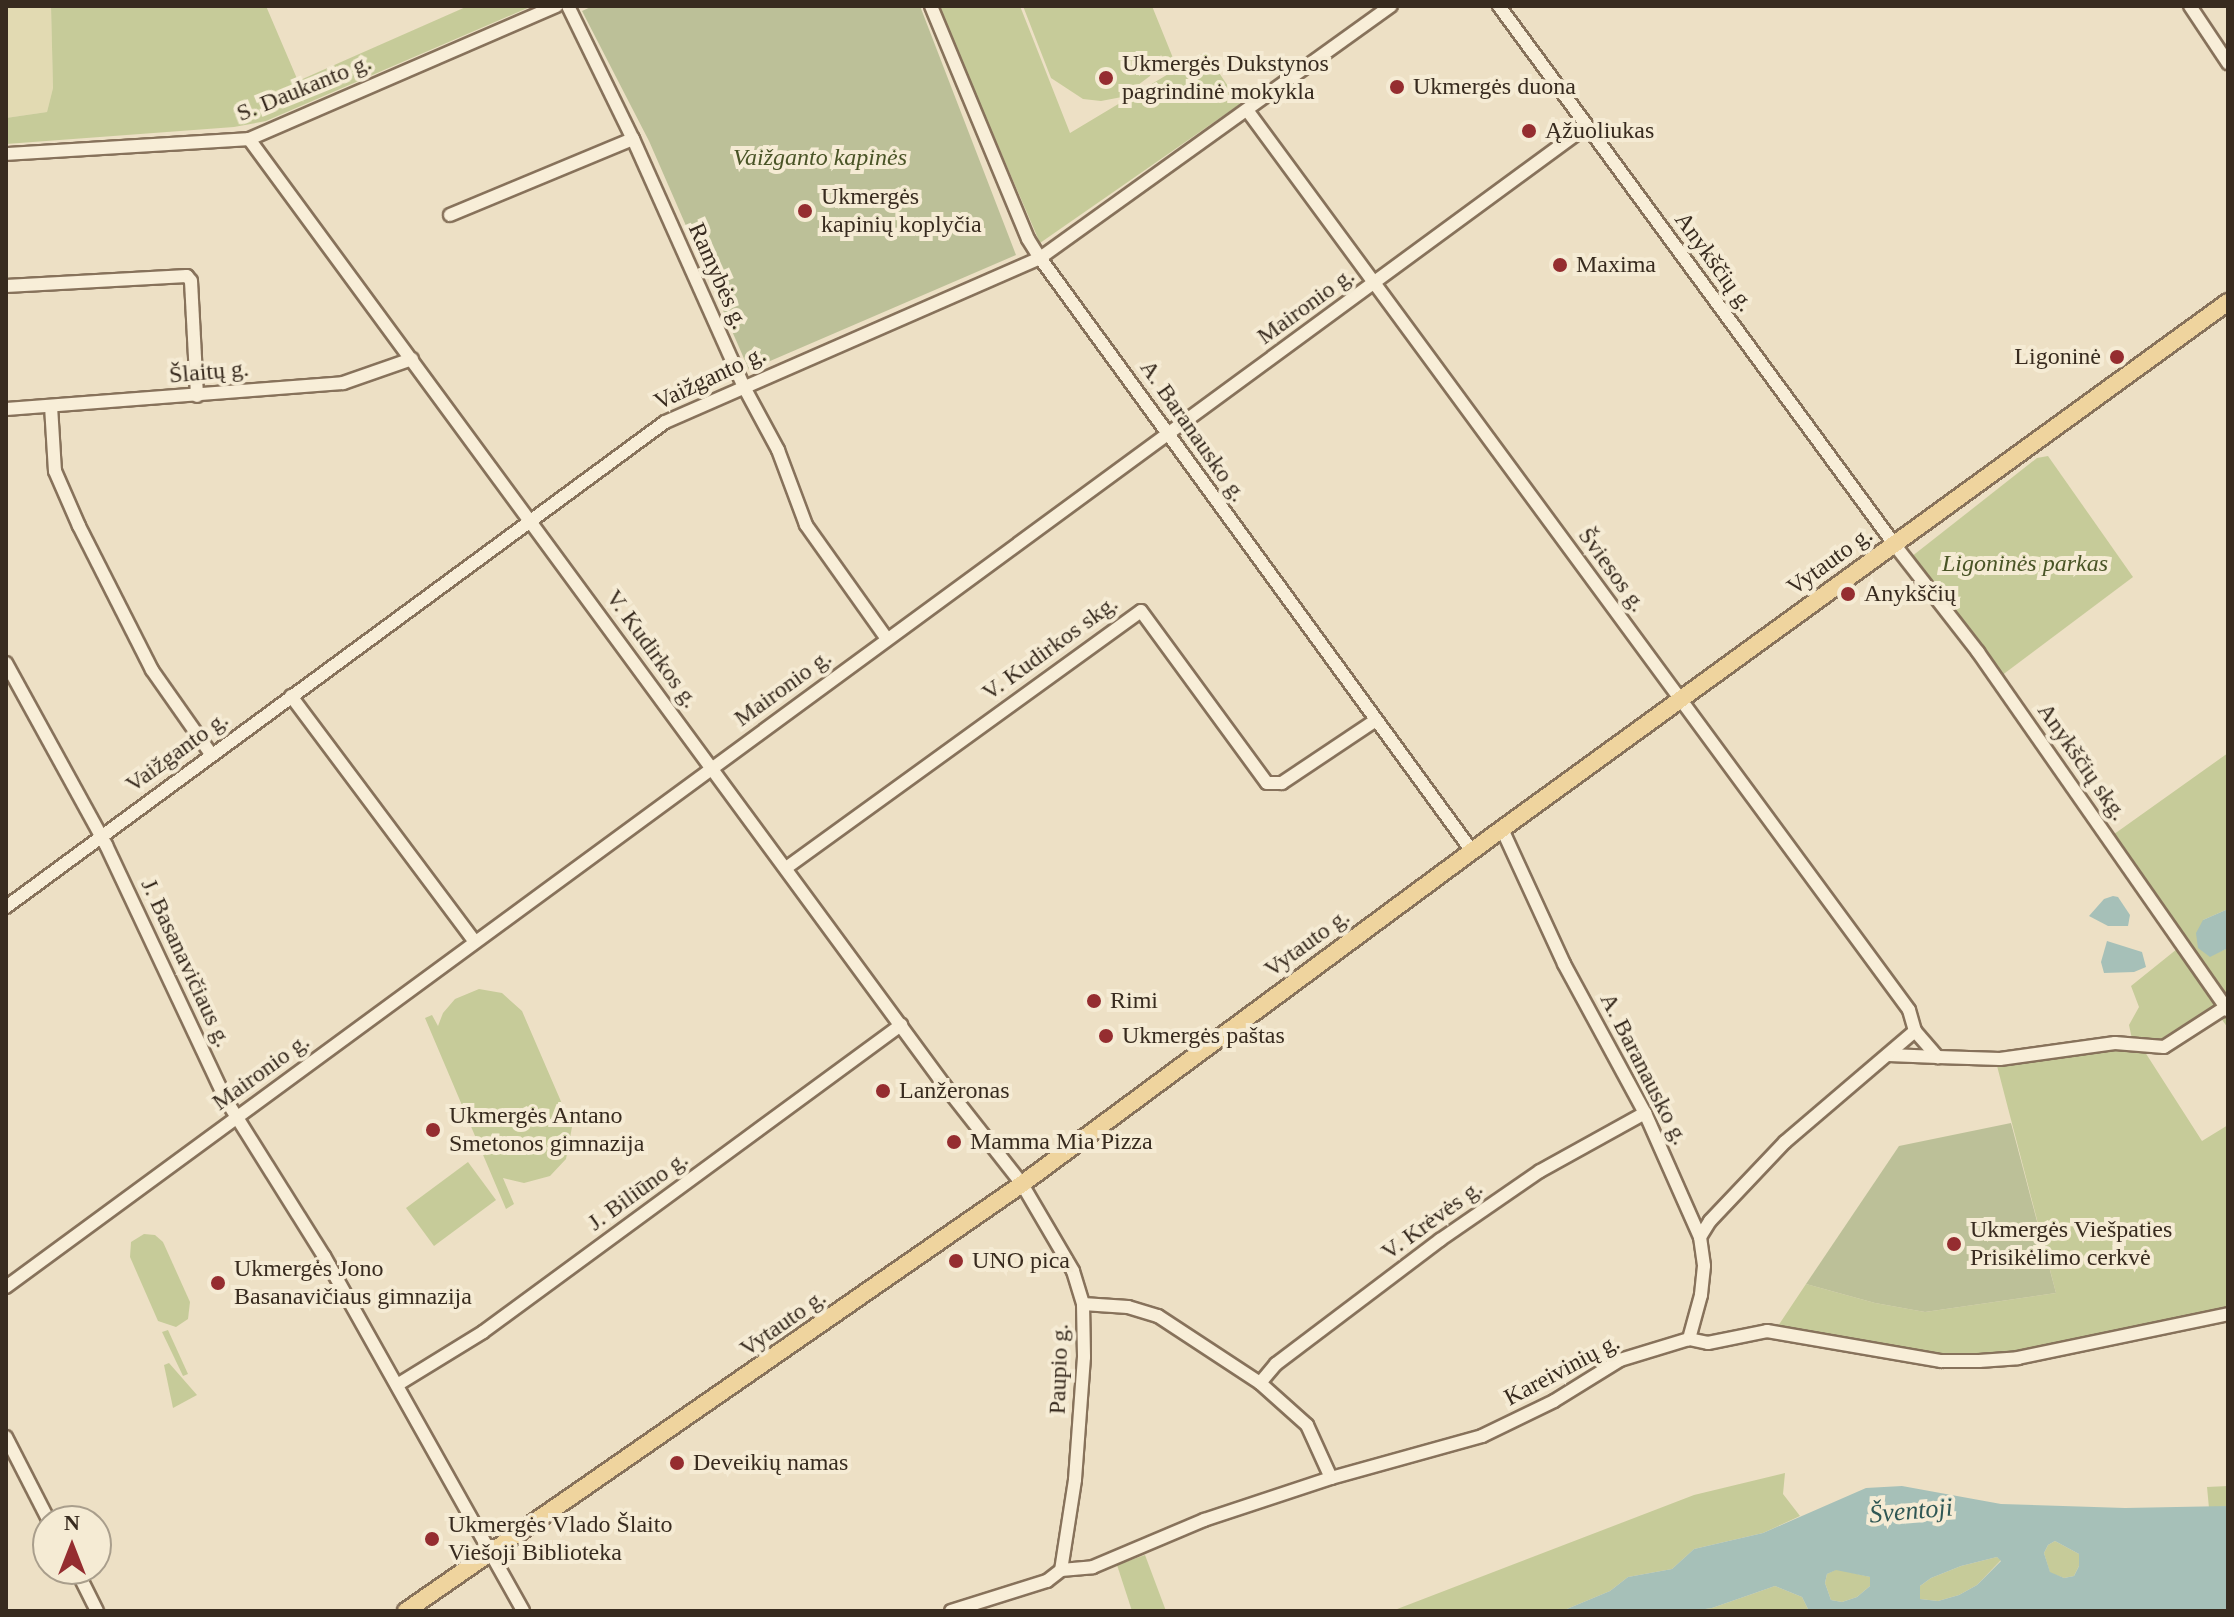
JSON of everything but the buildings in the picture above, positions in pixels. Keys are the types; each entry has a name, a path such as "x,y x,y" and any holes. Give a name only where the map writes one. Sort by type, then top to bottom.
{"main road":[{"name":"Vytauto g.","path":"406,1611 1022,1184 1502,829 2228,302"}],"street":[{"name":"S. Daukanto g.","path":"6,154 249,139 557,6"},
{"name":"Ramybės g.","path":"568,6 633,139 744,387 778,450 806,525 887,639"},
{"name":"A. Baranausko g.","path":"931,6 1028,239 1040,258 1472,851"},
{"name":"Vaižganto g.","path":"6,907 665,422 1040,258 1391,6"},
{"name":"Anykščių g.","path":"1499,6 1894,544"},
{"path":"2190,6 2228,63"},
{"name":"Šviesos g.","path":"1247,110 1909,1010 1915,1031 1938,1057"},
{"name":"Maironio g.","path":"6,1287 1587,126"},
{"name":"V. Kudirkos g.","path":"249,139 901,1025 1022,1184"},
{"path":"450,215 633,139"},
{"path":"6,286 187,276 191,281 197,396"},
{"name":"Šlaitų g.","path":"6,409 343,383 412,359"},
{"path":"51,406 55,471 79,526 152,670 211,754"},
{"name":"Anykščių skg.","path":"1894,544 1978,652 2227,1008"},
{"name":"V. Kudirkos skg.","path":"786,868 1141,611 1267,783 1282,783 1376,720"},
{"name":"J. Basanavičiaus g.","path":"6,663 100,836 237,1118 324,1256 488,1554 523,1611"},
{"path":"291,696 475,942"},
{"name":"A. Baranausko g.","path":"1502,829 1564,964 1645,1113 1700,1237 1704,1266 1701,1295 1689,1339"},
{"path":"1889,1055 2000,1059 2115,1043 2164,1047 2227,1008"},
{"name":"J. Biliūno g.","path":"397,1385 483,1332 901,1025"},
{"path":"1700,1237 1710,1221 1785,1142 1915,1031"},
{"name":"V. Krėvės g.","path":"1260,1383 1276,1364 1440,1240 1540,1171 1645,1113"},
{"name":"Paupio g.","path":"1022,1184 1073,1271 1083,1304 1077,1453 1061,1570"},
{"path":"951,1611 1047,1581 1061,1570 1093,1567 1195,1524 1331,1478 1307,1425 1260,1383 1158,1316 1128,1307 1083,1304"},
{"name":"Kareivinių g.","path":"1331,1478 1482,1436 1554,1401 1620,1360 1689,1339 1708,1343 1767,1331 1941,1361 1979,1361 2018,1358 2228,1314"},
{"path":"6,1437 41,1505"},
{"path":"84,1585 97,1611"}],"shaded area":[{"path":"6,6 51,6 53,88 47,112 6,118"}],"green space":[{"path":"51,6 266,6 298,81 468,6 532,6 266,121 234,127 6,144 6,118 47,112 53,88"},
{"name":"Vaižganto kapinės","path":"593,6 920,6 1016,255 749,370 649,141 582,11"},
{"path":"938,6 1020,6 1070,133 1205,52 1240,104 1040,243"},
{"path":"1023,6 1152,6 1173,58 1165,62 1161,55 1150,76 1122,97 1101,101 1083,99 1051,78"},
{"name":"Ligoninės parkas","path":"2048,456 2133,577 2001,676 1911,557 2037,458"},
{"path":"2228,753 2228,909 2203,920 2209,956 2228,948 2228,1028 2212,1006 2156,1042 2132,1039 2129,1025 2139,1007 2131,986 2177,949 2103,842"},
{"path":"479,989 502,993 522,1011 572,1127 566,1159 550,1176 524,1183 503,1178 514,1204 506,1209 425,1018 432,1015 438,1026 443,1013 455,999"},
{"path":"2115,1047 2143,1049 2202,1141 2228,1125 2228,1309 2025,1351 1976,1357 1940,1356 1778,1326 1806,1284 1875,1303 1925,1312 2056,1293 1996,1062"},
{"path":"2011,1123 2056,1293 1925,1312 1875,1303 1806,1284 1899,1146"},
{"path":"468,1162 496,1200 434,1246 406,1208"},
{"path":"144,1234 155,1235 163,1242 190,1302 188,1319 176,1327 158,1321 130,1257 131,1242"},
{"path":"168,1330 188,1374 183,1376 162,1332"},
{"path":"169,1363 197,1395 173,1408 164,1365"},
{"path":"1785,1473 1783,1494 1800,1516 1763,1533 1694,1549 1672,1569 1628,1577 1610,1591 1562,1611 1392,1611 1694,1495"},
{"path":"2228,1486 2228,1506 2209,1508 2207,1487"},
{"path":"2055,1541 2079,1554 2079,1566 2074,1576 2064,1578 2050,1573 2044,1553 2048,1545"},
{"path":"1145,1555 1166,1611 1132,1611 1117,1565"},
{"path":"1997,1557 2001,1560 1977,1585 1959,1595 1938,1601 1920,1599 1920,1586 1931,1578"},
{"path":"1837,1569 1870,1577 1870,1586 1857,1597 1842,1602 1831,1600 1825,1583 1827,1574"},
{"path":"1775,1586 1802,1597 1809,1611 1692,1611 1712,1608"}],"water":[{"path":"2118,897 2130,915 2128,926 2108,926 2089,916 2104,899"},
{"path":"2228,909 2228,948 2210,957 2198,948 2196,933 2203,920"},
{"path":"2107,941 2142,952 2146,967 2134,972 2104,973 2101,962"},
{"name":"Šventoji","path":"1902,1486 2001,1504 2125,1508 2228,1506 2228,1611 1809,1611 1802,1597 1775,1586 1712,1608 1692,1611 1562,1611 1610,1591 1628,1577 1672,1569 1694,1549 1763,1533 1866,1488","holes":["2055,1541 2079,1554 2079,1566 2074,1576 2064,1578 2050,1572 2044,1553 2048,1545","1997,1557 2001,1561 1977,1585 1959,1595 1938,1601 1920,1599 1920,1586 1961,1566","1836,1570 1870,1577 1870,1586 1857,1597 1842,1602 1831,1600 1825,1583 1827,1574"]}],"place":[{"name":"Ukmergės Dukstynos pagrindinė mokykla","path":"1106,78"},
{"name":"Ukmergės duona","path":"1397,87"},
{"name":"Ąžuoliukas","path":"1529,131"},
{"name":"Ukmergės kapinių koplyčia","path":"805,211"},
{"name":"Maxima","path":"1560,265"},
{"name":"Ligoninė","path":"2117,357"},
{"name":"Anykščių","path":"1848,594"},
{"name":"Rimi","path":"1094,1001"},
{"name":"Ukmergės paštas","path":"1106,1036"},
{"name":"Lanžeronas","path":"883,1091"},
{"name":"Ukmergės Antano Smetonos gimnazija","path":"433,1130"},
{"name":"Mamma Mia Pizza","path":"954,1142"},
{"name":"Ukmergės Viešpaties Prisikėlimo cerkvė","path":"1954,1244"},
{"name":"UNO pica","path":"956,1261"},
{"name":"Ukmergės Jono Basanavičiaus gimnazija","path":"218,1283"},
{"name":"Deveikių namas","path":"677,1463"},
{"name":"Ukmergės Vlado Šlaito Viešoji Biblioteka","path":"432,1539"}]}
